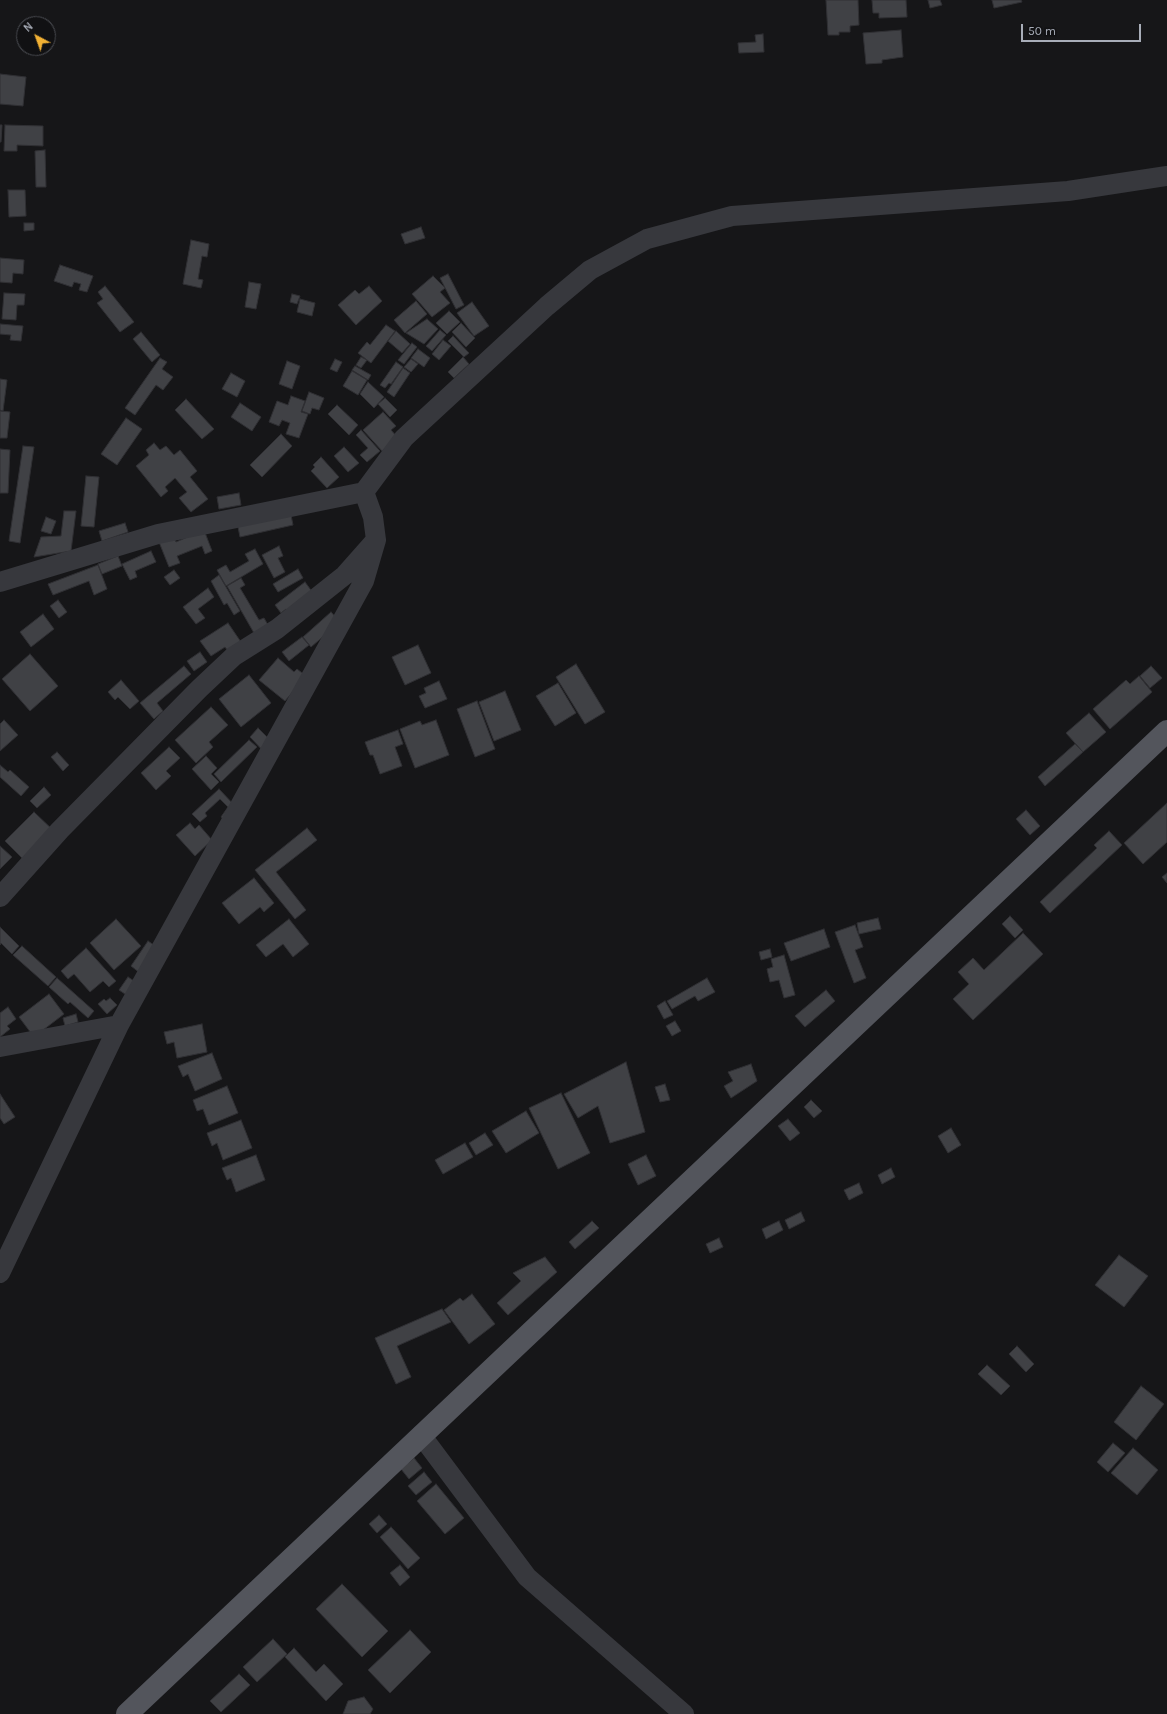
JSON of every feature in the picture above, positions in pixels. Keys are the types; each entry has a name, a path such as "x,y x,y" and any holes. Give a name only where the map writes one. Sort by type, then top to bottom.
{"main road":[{"path":"127,1714 1167,731"}],"street":[{"path":"0,582 158,534 364,492 404,438 547,306 590,270 647,238 732,216 1068,192 1167,176"},
{"path":"0,1273 119,1025 364,581 376,540 373,517 364,492"},
{"path":"0,897 60,830 204,684 234,656 277,629 344,576 376,540"},
{"path":"0,1046 119,1025"},
{"path":"421,1435 527,1577 684,1714"}],"building":[{"path":"826,0 858,0 859,25 850,26 850,32 839,32 839,35 828,35"},
{"path":"872,0 906,0 907,17 879,18 879,13 873,13"},
{"path":"928,0 940,0 942,5 930,8"},
{"path":"992,0 1021,0 1022,2 994,8"},
{"path":"901,30 903,57 882,60 882,63 866,64 863,33"},
{"path":"763,34 764,52 739,53 738,43 756,42 755,35"},
{"path":"0,74 26,77 23,106 0,104"},
{"path":"0,125 2,125 1,142 0,142"},
{"path":"5,125 43,126 43,146 17,145 17,151 4,151"},
{"path":"45,150 46,187 36,187 35,151"},
{"path":"8,190 25,190 26,216 9,217"},
{"path":"24,223 34,223 34,230 24,231"},
{"path":"421,227 425,238 405,244 401,234"},
{"path":"191,240 209,244 207,257 202,256 198,279 203,280 201,288 183,284"},
{"path":"0,258 24,260 23,274 13,273 12,283 0,282"},
{"path":"60,265 93,276 87,292 79,290 81,284 74,282 72,287 54,281"},
{"path":"448,274 464,305 456,309 440,278"},
{"path":"433,276 445,288 440,292 450,303 432,317 412,294"},
{"path":"249,282 261,284 256,309 245,307"},
{"path":"105,286 134,322 120,332 97,303 103,299 98,292"},
{"path":"369,286 382,301 356,325 338,305 355,290 359,294"},
{"path":"4,293 25,294 24,305 17,305 16,320 2,319"},
{"path":"292,294 300,296 297,304 290,302"},
{"path":"300,299 315,303 312,316 297,312"},
{"path":"416,301 427,314 405,333 394,320"},
{"path":"472,302 489,326 474,336 457,313"},
{"path":"449,311 460,322 447,334 436,323"},
{"path":"427,319 438,329 424,344 406,333"},
{"path":"461,323 475,338 466,347 452,332"},
{"path":"0,324 23,326 21,341 10,340 11,335 0,334"},
{"path":"386,325 395,331 371,363 358,353 367,342 370,345"},
{"path":"440,330 446,335 432,351 426,346"},
{"path":"396,331 410,344 402,353 388,341"},
{"path":"141,332 160,355 152,362 133,339"},
{"path":"453,336 469,353 464,357 448,341"},
{"path":"443,340 451,346 439,360 432,354"},
{"path":"412,343 417,347 404,364 398,360"},
{"path":"418,349 430,358 424,367 411,358"},
{"path":"361,357 367,360 361,368 356,365"},
{"path":"463,357 469,364 454,378 448,372"},
{"path":"160,358 167,362 162,369 173,377 163,390 156,385 135,415 125,408"},
{"path":"335,359 342,362 337,372 330,369"},
{"path":"411,359 418,364 411,372 404,367"},
{"path":"287,361 300,366 292,389 279,384"},
{"path":"396,362 403,367 391,384 389,383 385,388 380,385"},
{"path":"355,366 371,375 368,380 352,370"},
{"path":"403,368 410,373 394,397 387,392"},
{"path":"352,371 367,380 358,395 343,386"},
{"path":"231,373 245,381 237,397 222,389"},
{"path":"0,379 7,380 3,411 0,410"},
{"path":"368,382 384,397 374,408 360,394"},
{"path":"309,392 324,398 319,410 312,408 310,414 302,411"},
{"path":"291,396 305,401 301,412 308,414 299,438 286,434 290,423 282,420 279,426 269,422 277,401 288,405"},
{"path":"385,398 397,410 390,417 378,404"},
{"path":"186,399 214,429 202,439 175,410"},
{"path":"240,403 261,417 252,431 231,417"},
{"path":"337,405 358,425 349,435 328,414"},
{"path":"0,411 10,412 7,438 0,438"},
{"path":"383,412 396,426 391,430 398,438 382,451 363,430"},
{"path":"126,418 142,429 117,465 101,454"},
{"path":"361,430 380,451 367,462 360,455 368,448 356,435"},
{"path":"281,434 292,446 262,477 250,465"},
{"path":"154,443 160,450 166,446 174,455 180,450 197,471 190,477 208,499 191,512 179,498 187,492 175,478 165,487 168,491 161,497 136,466 149,455 146,450"},
{"path":"23,446 34,447 20,543 9,541"},
{"path":"344,447 359,463 348,472 334,456"},
{"path":"0,449 10,450 8,493 0,493"},
{"path":"321,457 339,477 327,488 311,471 315,467 313,465"},
{"path":"86,476 99,477 94,527 81,526"},
{"path":"239,493 241,505 219,509 217,497"},
{"path":"290,510 293,525 240,537 237,522"},
{"path":"64,511 76,511 71,551 34,557 41,537 61,536"},
{"path":"46,517 56,521 51,534 41,531"},
{"path":"125,523 128,532 102,541 99,531"},
{"path":"204,530 212,551 205,554 202,546 177,556 180,563 169,567 159,542 173,536 176,542"},
{"path":"279,546 283,556 278,558 285,572 274,578 262,555"},
{"path":"255,549 263,564 226,586 217,570 226,565 230,572 249,561 245,554"},
{"path":"151,551 156,562 135,571 137,577 130,580 122,564"},
{"path":"118,556 122,566 102,574 98,564"},
{"path":"98,565 107,589 94,595 89,581 53,595 48,584"},
{"path":"298,569 303,578 278,592 273,584"},
{"path":"174,570 180,578 170,585 164,577"},
{"path":"219,575 240,611 234,615 227,603 224,605 211,581"},
{"path":"241,578 245,585 240,588 259,620 264,618 268,625 254,633 227,586"},
{"path":"305,582 313,593 288,612 286,609 281,613 275,605"},
{"path":"208,588 214,597 198,609 205,618 196,624 183,607"},
{"path":"58,600 67,612 59,618 50,606"},
{"path":"331,612 340,622 311,647 303,637"},
{"path":"43,614 54,629 31,647 20,632"},
{"path":"228,623 243,645 230,654 225,647 211,656 200,641"},
{"path":"302,637 309,645 289,661 282,652"},
{"path":"418,645 431,673 405,685 392,657"},
{"path":"200,652 207,662 194,671 187,661"},
{"path":"30,654 58,686 30,711 2,679"},
{"path":"278,658 294,672 297,669 306,676 285,701 259,680"},
{"path":"576,664 605,712 585,724 556,677"},
{"path":"184,666 191,674 157,703 163,711 154,719 140,703"},
{"path":"1151,666 1162,678 1150,688 1140,676"},
{"path":"249,675 271,703 241,727 219,699"},
{"path":"1139,676 1152,692 1110,729 1093,709 1126,680 1130,684"},
{"path":"121,680 139,701 130,709 118,697 115,700 108,692"},
{"path":"439,681 447,699 425,708 419,696 426,693 424,688"},
{"path":"558,683 576,713 555,726 536,696"},
{"path":"505,691 521,730 494,741 479,702"},
{"path":"477,701 495,749 475,757 457,709"},
{"path":"211,707 228,725 209,742 213,747 196,763 175,740"},
{"path":"1089,713 1106,732 1083,752 1066,733"},
{"path":"4,720 18,735 0,751 0,724"},
{"path":"436,720 449,755 415,768 400,729 420,721 422,725"},
{"path":"258,728 268,738 266,754 250,737"},
{"path":"398,730 403,744 395,747 402,766 380,774 373,755 370,755 365,742"},
{"path":"249,740 257,747 221,782 214,774"},
{"path":"1075,744 1083,752 1045,786 1038,777"},
{"path":"169,747 180,758 166,771 171,776 156,790 141,773"},
{"path":"57,752 69,765 63,771 51,757"},
{"path":"206,756 217,768 211,774 219,782 211,790 192,769"},
{"path":"0,765 8,772 10,770 29,787 21,796 0,777"},
{"path":"44,787 51,795 37,808 30,801"},
{"path":"219,789 236,807 226,821 221,817 228,807 220,799 205,813 207,816 200,822 192,814"},
{"path":"1167,803 1167,842 1143,864 1124,843"},
{"path":"1026,810 1040,826 1030,835 1016,819"},
{"path":"34,812 55,832 25,861 5,841"},
{"path":"190,823 195,829 199,825 212,840 195,856 176,835"},
{"path":"307,828 317,840 276,872 306,910 295,919 255,870"},
{"path":"1109,831 1122,845 1050,913 1040,902 1097,848 1094,845"},
{"path":"0,846 12,857 0,869"},
{"path":"1167,873 1167,883 1162,877"},
{"path":"254,878 274,903 264,912 260,907 239,924 222,903"},
{"path":"1010,916 1023,930 1015,938 1002,924"},
{"path":"878,918 881,929 859,934 857,923"},
{"path":"116,919 141,946 114,970 90,943"},
{"path":"289,919 309,944 293,957 283,944 266,957 256,945"},
{"path":"855,925 863,947 855,950 866,978 854,983 835,932"},
{"path":"0,927 19,946 12,954 1,943 0,945"},
{"path":"824,929 830,947 791,961 784,943"},
{"path":"1023,933 1043,954 973,1020 953,999 969,984 958,972 973,958 984,970"},
{"path":"148,941 158,948 140,973 131,966"},
{"path":"22,946 56,977 48,986 13,955"},
{"path":"86,948 116,981 109,987 103,981 90,992 74,974 68,979 61,971"},
{"path":"770,949 772,957 761,960 759,952"},
{"path":"784,955 795,995 784,998 779,980 770,982 767,969 773,967 771,959"},
{"path":"128,977 137,983 128,996 119,990"},
{"path":"57,978 94,1011 88,1018 70,1002 68,1004 49,987"},
{"path":"707,978 715,992 698,1001 695,996 672,1009 667,1001"},
{"path":"826,990 835,1001 805,1027 795,1016"},
{"path":"49,994 64,1014 34,1037 19,1017"},
{"path":"110,998 117,1005 107,1014 98,1004 104,999 106,1001"},
{"path":"665,1001 673,1015 664,1019 657,1006"},
{"path":"8,1007 16,1019 7,1026 10,1029 0,1037 0,1013"},
{"path":"76,1014 78,1022 65,1026 63,1018"},
{"path":"675,1021 681,1031 672,1036 666,1026"},
{"path":"202,1024 207,1052 177,1058 174,1042 167,1044 164,1032"},
{"path":"212,1053 222,1079 195,1091 188,1074 183,1077 178,1066"},
{"path":"626,1062 645,1132 610,1143 598,1106 578,1118 564,1094"},
{"path":"751,1064 757,1081 731,1098 724,1086 733,1081 728,1072"},
{"path":"665,1084 670,1100 660,1102 655,1087"},
{"path":"227,1086 238,1113 209,1125 203,1109 197,1111 193,1100"},
{"path":"561,1093 590,1153 558,1169 529,1108"},
{"path":"0,1094 15,1117 4,1124 0,1118"},
{"path":"811,1100 822,1111 814,1118 804,1107"},
{"path":"526,1111 539,1133 506,1153 492,1131"},
{"path":"788,1119 800,1133 790,1141 778,1126"},
{"path":"241,1120 252,1148 223,1160 217,1143 212,1146 207,1133"},
{"path":"951,1128 961,1145 948,1153 938,1136"},
{"path":"485,1133 493,1145 476,1155 469,1143"},
{"path":"465,1143 473,1157 443,1174 435,1160"},
{"path":"256,1155 265,1180 236,1192 231,1178 227,1180 222,1168"},
{"path":"646,1155 656,1176 638,1185 628,1164"},
{"path":"891,1168 895,1177 882,1184 878,1175"},
{"path":"859,1183 863,1193 849,1200 844,1190"},
{"path":"801,1212 805,1221 789,1229 785,1220"},
{"path":"592,1221 599,1228 575,1249 569,1242"},
{"path":"779,1221 783,1230 766,1239 762,1229"},
{"path":"719,1238 723,1247 710,1253 706,1244"},
{"path":"1119,1255 1148,1276 1124,1307 1095,1285"},
{"path":"545,1257 557,1272 508,1315 497,1303 521,1281 513,1273"},
{"path":"472,1294 495,1324 469,1344 444,1310 460,1298 463,1301"},
{"path":"442,1309 451,1322 397,1346 411,1377 396,1384 375,1338"},
{"path":"1017,1346 1034,1364 1026,1372 1009,1354"},
{"path":"987,1365 1010,1386 1001,1395 978,1374"},
{"path":"1141,1386 1164,1404 1136,1440 1114,1422"},
{"path":"1113,1443 1125,1453 1108,1472 1097,1462"},
{"path":"1133,1448 1158,1470 1137,1495 1111,1473"},
{"path":"414,1458 422,1468 409,1479 401,1469"},
{"path":"424,1472 432,1482 416,1495 408,1486"},
{"path":"436,1484 464,1518 445,1534 417,1501"},
{"path":"379,1515 387,1524 377,1533 369,1524"},
{"path":"391,1527 420,1558 408,1569 380,1537"},
{"path":"400,1565 410,1577 400,1586 390,1573"},
{"path":"342,1584 388,1631 362,1657 316,1609"},
{"path":"410,1630 431,1652 390,1693 368,1670"},
{"path":"273,1639 287,1654 257,1682 243,1667"},
{"path":"294,1648 316,1672 324,1664 343,1684 326,1701 285,1657"},
{"path":"239,1674 250,1685 221,1712 210,1701"},
{"path":"364,1697 373,1709 370,1714 343,1714 348,1701"}]}
